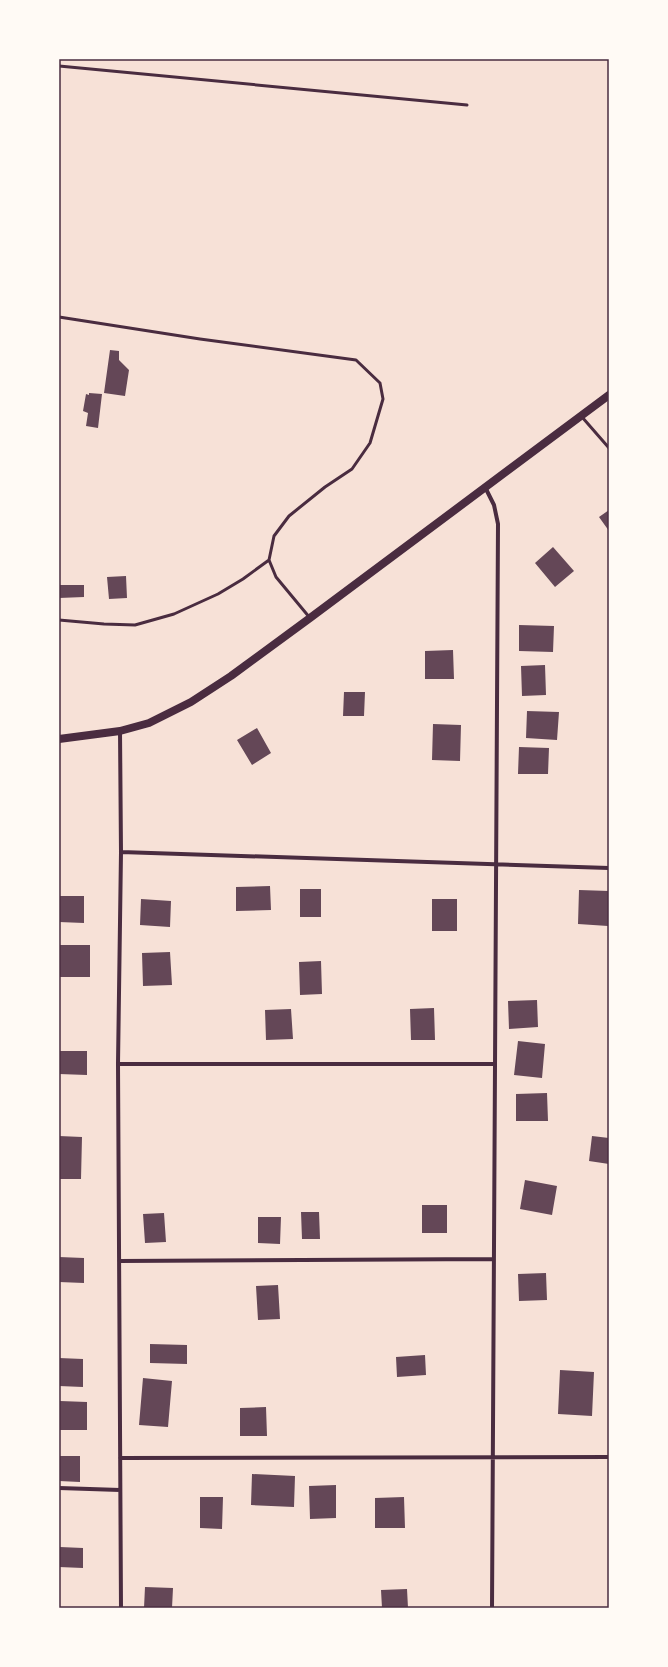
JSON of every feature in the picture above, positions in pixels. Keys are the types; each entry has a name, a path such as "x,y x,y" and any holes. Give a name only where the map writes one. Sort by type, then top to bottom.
{"main road":[{"path":"59,739 120,731 149,723 191,702 231,676 310,618 609,395"}],"street":[{"path":"485,486 494,505 498,524 492,1608"},
{"path":"120,731 122,852 118,1064 121,1608"},
{"path":"122,852 609,868"},
{"path":"118,1064 495,1064"},
{"path":"119,1261 494,1259"},
{"path":"120,1458 609,1457"},
{"path":"59,1488 120,1490"}],"lane":[{"path":"59,66 467,105"},
{"path":"59,317 200,339 356,360 380,383 383,400 370,443 352,469 325,487 289,516 274,536 269,560 276,577 310,618"},
{"path":"581,415 609,448"},
{"path":"59,620 135,625 174,614 218,594 243,579 269,560"}],"building":[{"path":"110,350 119,351 119,360 129,370 125,396 104,393"},
{"path":"89,393 102,394 98,428 86,426 88,413 83,411 86,394 89,395"},
{"path":"609,510 609,531 599,517"},
{"path":"553,547 574,571 555,587 535,563"},
{"path":"126,576 127,598 109,599 107,577"},
{"path":"59,585 84,585 84,597 59,598"},
{"path":"519,625 554,626 553,652 519,651"},
{"path":"453,650 454,679 425,679 425,651"},
{"path":"545,665 546,695 522,696 521,666"},
{"path":"344,692 365,692 364,716 343,716"},
{"path":"527,711 559,712 557,740 526,738"},
{"path":"433,724 461,725 460,761 432,760"},
{"path":"257,728 271,753 252,765 237,740"},
{"path":"519,747 549,748 548,774 518,774"},
{"path":"270,886 271,910 236,911 236,887"},
{"path":"300,889 321,889 321,917 300,917"},
{"path":"579,890 609,891 608,926 578,924"},
{"path":"59,896 84,896 84,923 59,922"},
{"path":"141,899 171,901 170,927 140,925"},
{"path":"432,899 457,899 457,931 432,931"},
{"path":"59,945 90,945 90,977 59,977"},
{"path":"170,952 172,985 143,986 142,953"},
{"path":"321,961 322,994 300,995 299,962"},
{"path":"537,1000 538,1027 509,1029 508,1001"},
{"path":"434,1008 435,1040 411,1040 410,1009"},
{"path":"291,1009 293,1039 266,1040 265,1010"},
{"path":"518,1041 545,1044 542,1078 514,1075"},
{"path":"59,1051 87,1051 87,1075 59,1074"},
{"path":"547,1093 548,1121 516,1121 516,1094"},
{"path":"59,1136 82,1137 81,1179 59,1179"},
{"path":"592,1136 609,1138 609,1164 589,1161"},
{"path":"525,1180 557,1186 552,1215 520,1209"},
{"path":"422,1205 447,1205 447,1233 422,1233"},
{"path":"301,1212 319,1212 320,1239 302,1239"},
{"path":"164,1213 166,1242 145,1243 143,1214"},
{"path":"258,1217 281,1217 280,1244 258,1243"},
{"path":"59,1257 84,1258 84,1283 59,1282"},
{"path":"546,1273 547,1300 519,1301 518,1274"},
{"path":"278,1285 280,1319 258,1320 256,1286"},
{"path":"150,1344 187,1345 187,1364 150,1363"},
{"path":"425,1355 426,1375 397,1377 396,1357"},
{"path":"59,1358 83,1359 83,1387 59,1386"},
{"path":"560,1370 594,1372 592,1416 558,1414"},
{"path":"143,1378 172,1381 168,1427 139,1425"},
{"path":"60,1401 87,1402 87,1430 60,1430"},
{"path":"266,1407 267,1436 240,1436 240,1408"},
{"path":"59,1456 80,1456 80,1482 59,1481"},
{"path":"252,1474 295,1476 294,1507 251,1505"},
{"path":"336,1485 336,1518 310,1519 309,1486"},
{"path":"200,1497 223,1497 222,1529 200,1528"},
{"path":"404,1497 405,1528 375,1528 375,1498"},
{"path":"60,1547 83,1548 83,1568 59,1567"},
{"path":"145,1587 173,1588 172,1608 144,1608"},
{"path":"407,1589 408,1608 382,1608 381,1590"}]}
